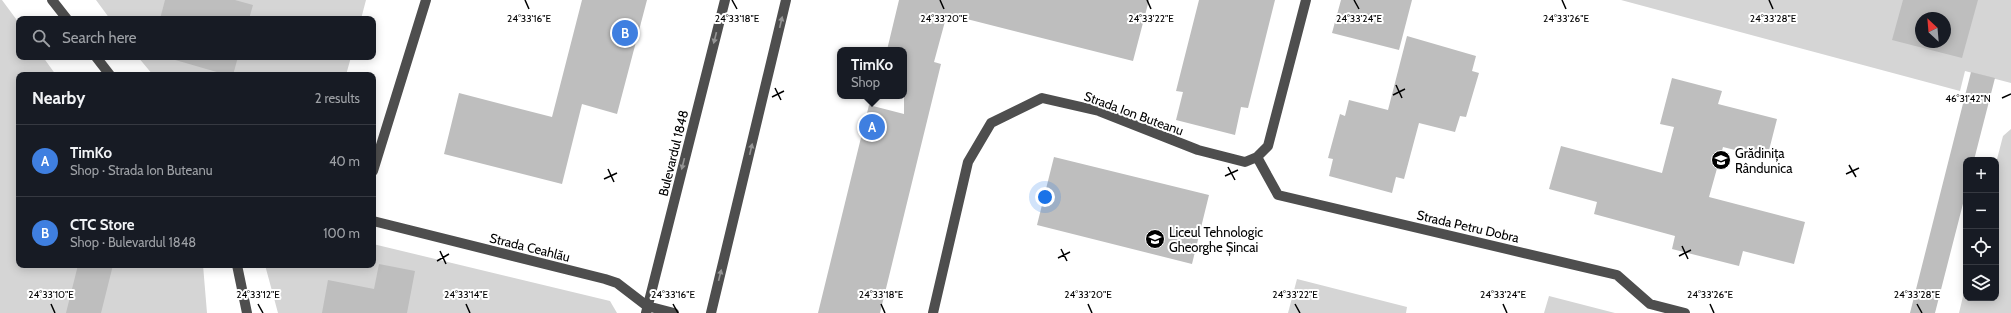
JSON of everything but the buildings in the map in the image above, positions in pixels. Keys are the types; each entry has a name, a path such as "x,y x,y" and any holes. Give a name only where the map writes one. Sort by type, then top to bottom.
{"street":[{"path":"52,0 65,16"},
{"path":"376,160 426,0"},
{"name":"Bulevardul 1848","path":"646,310 725,0"},
{"path":"711,313 786,0"},
{"path":"1256,157 1268,146 1306,0"},
{"path":"98,60 108,72"},
{"name":"Strada Ion Buteanu","path":"933,313 968,162 991,123 1042,98 1099,111 1198,150 1246,162 1256,157"},
{"name":"Strada Petru Dobra","path":"1256,157 1278,195 1617,275 1650,304 1685,313"},
{"name":"Strada Ceahlău","path":"376,222 605,279 617,283 646,310 674,313"},
{"path":"238,268 247,313"}],"shaded area":[{"path":"0,0 2,0 16,19 16,60 45,60 54,72 16,72 16,268 203,268 207,313 0,313"},
{"path":"96,0 366,0 362,16 108,16"},
{"path":"1621,0 2011,0 2011,83 1965,71 1960,91"},
{"path":"140,60 350,60 347,72 150,72"},
{"path":"2011,129 2011,313 1959,313 1963,296 1963,301 1999,301 1999,157 1998,157 2003,136"},
{"path":"376,245 610,301 617,313 278,313 266,268 376,268"},
{"path":"1297,279 1407,307 1406,313 1288,313"},
{"path":"1549,296 1615,313 1544,313"}],"place":[{"name":"CTC Store","path":"625,33"},
{"name":"TimKo","path":"872,127"},
{"name":"Grădinița Rândunica","path":"1721,160"},
{"name":"Liceul Tehnologic Gheorghe Șincai","path":"1155,239"}]}
